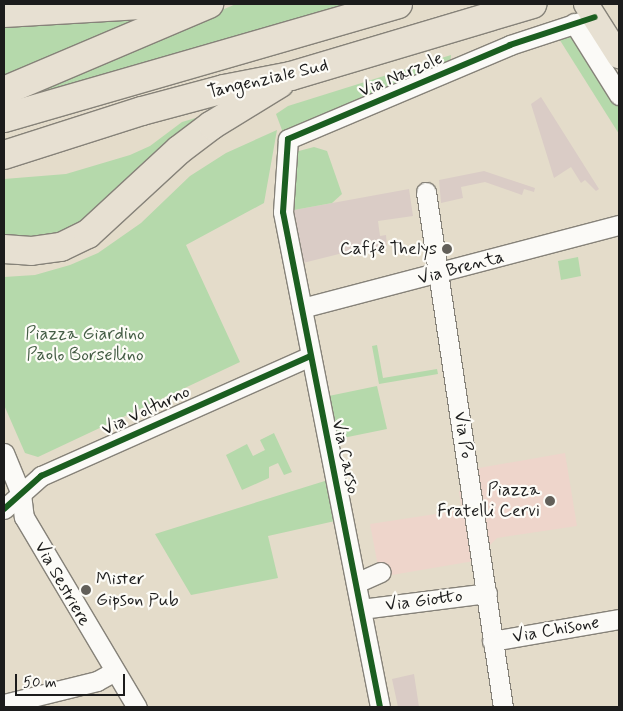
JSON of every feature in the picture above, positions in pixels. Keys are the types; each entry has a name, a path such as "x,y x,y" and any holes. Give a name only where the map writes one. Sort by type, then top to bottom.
{"highway":[{"path":"4,13 158,4"},
{"path":"4,90 209,4"},
{"name":"Tangenziale Sud","path":"4,118 398,4"},
{"name":"Tangenziale Sud","path":"4,155 151,108 224,89 291,76 533,4"},
{"path":"4,249 31,251 61,247 88,234 179,150 212,125 291,76"}],"main road":[{"path":"585,15 619,56"}],"street":[{"path":"585,15 619,95"},
{"name":"Via Narzole","path":"283,212 288,139 585,15"},
{"name":"Via Po","path":"426,192 503,707"},
{"name":"Via Carso","path":"283,212 380,707"},
{"name":"Via Brenta","path":"302,308 438,274 619,225"},
{"name":"Via Volturno","path":"4,509 41,476 310,356"},
{"name":"Via Sestriere","path":"4,453 21,494 24,516 113,672 137,707"},
{"path":"356,583 381,572"},
{"name":"Via Giotto","path":"361,610 487,593"},
{"name":"Via Chisone","path":"492,641 619,619"},
{"path":"4,704 97,680 113,672"}],"shaded area":[{"path":"541,97 599,189 596,191 585,180 581,183 571,167 554,178 531,104"},
{"path":"484,171 535,188 534,192 524,189 522,195 485,182 461,187 463,198 441,203 439,180"},
{"path":"409,189 413,216 378,221 380,236 386,235 387,246 372,251 371,246 303,263 294,210"},
{"path":"565,453 577,526 497,538 474,561 380,577 370,524 462,510 459,492 473,469"},
{"path":"414,674 419,707 398,707 392,679"}],"green space":[{"path":"236,4 348,4 20,103 12,99"},
{"path":"149,18 4,81 4,23"},
{"path":"569,27 619,107 619,134 556,34"},
{"path":"451,55 450,65 285,138 276,114 288,106"},
{"path":"199,117 90,221 47,238 4,239 4,179 66,174 130,155 150,146 182,122"},
{"name":"Piazza Giardino Paolo Borsellino","path":"277,130 264,203 186,245 240,362 38,457 25,453 4,405 4,277 35,275 70,265 98,253 141,223 190,176 226,153"},
{"path":"314,147 327,151 342,194 332,203 294,210 295,152"},
{"path":"578,257 581,276 561,280 558,261"},
{"path":"377,345 383,378 437,369 438,374 379,384 372,346"},
{"path":"377,386 387,429 333,440 324,397"},
{"path":"274,433 292,472 284,475 278,463 269,467 269,478 242,490 226,455 247,444 253,456 265,450 260,440"},
{"path":"328,480 335,521 268,536 278,578 191,595 155,534"}],"cycle path":[{"path":"380,707 283,212 288,139 510,45 595,17"},
{"path":"4,509 41,476 310,356"}],"place":[{"name":"Caffè Thelys","path":"447,249"},
{"name":"Piazza Fratelli Cervi","path":"550,501"},
{"name":"Mister Gipson Pub","path":"86,590"}]}
